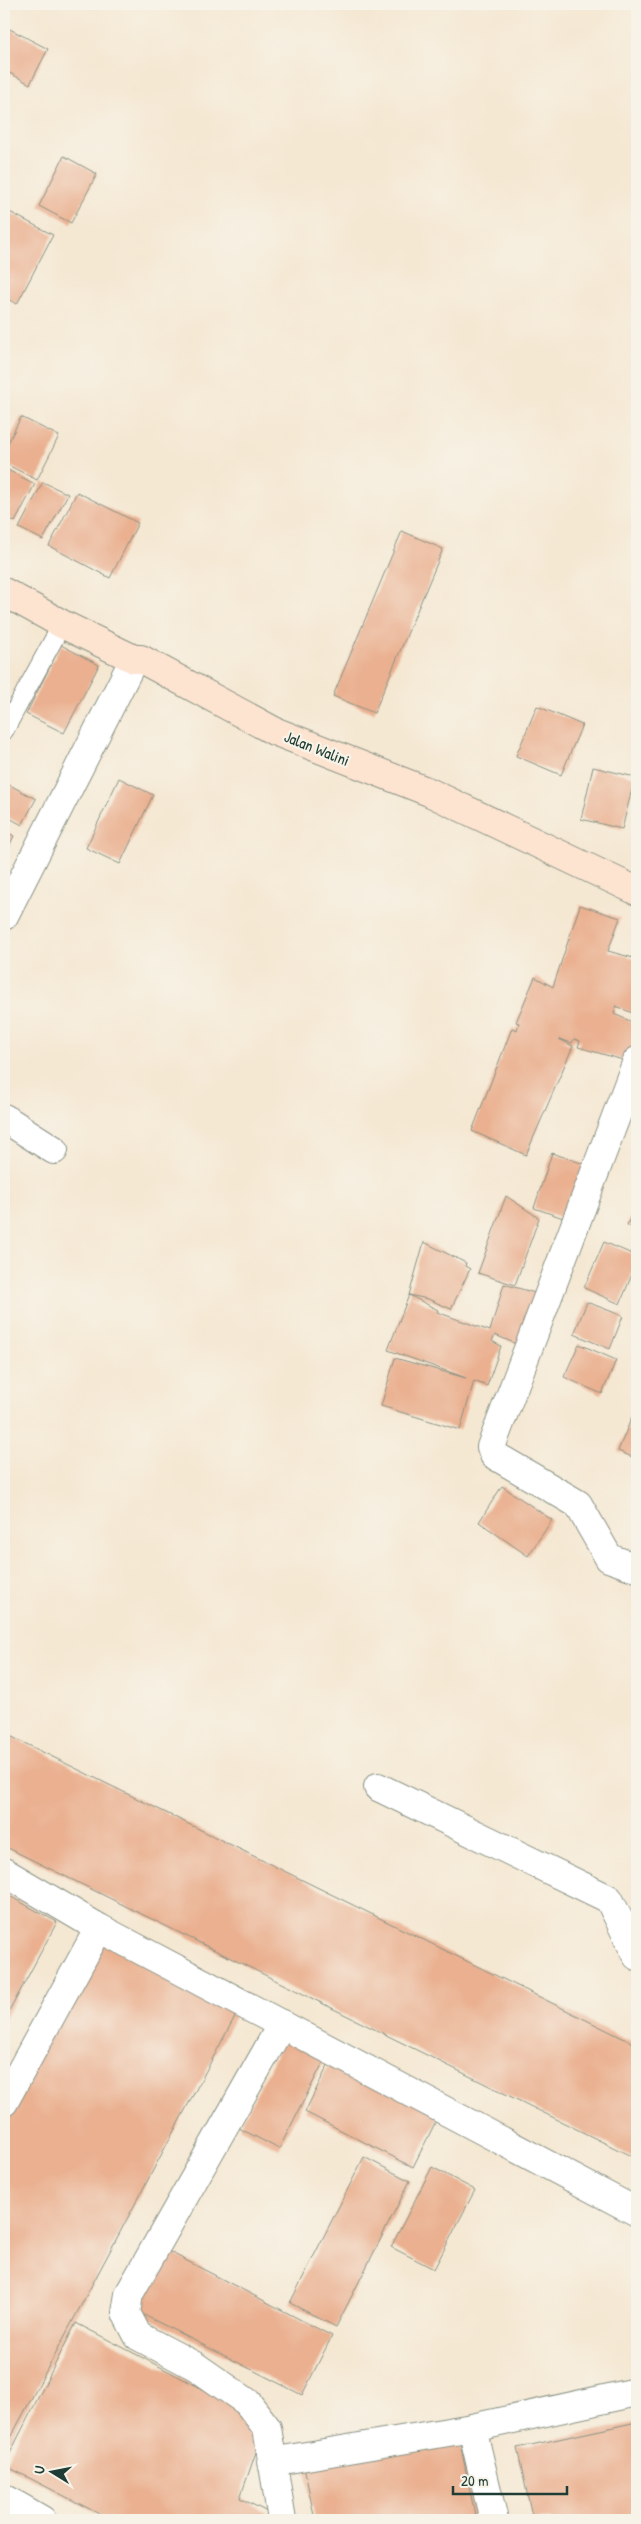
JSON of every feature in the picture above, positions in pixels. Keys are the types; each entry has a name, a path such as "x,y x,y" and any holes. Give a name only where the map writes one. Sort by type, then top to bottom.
{"street":[{"name":"Jalan Walini","path":"4,592 62,624 134,659 141,659 274,731 429,792 637,891"},
{"path":"4,916 134,659"},
{"path":"637,1061 491,1447 494,1455 578,1504 609,1558 637,1568"},
{"path":"4,1118 54,1150"},
{"path":"378,1787 609,1899 637,1956"},
{"path":"4,1872 99,1928 637,2212"},
{"path":"4,2102 99,1928"},
{"path":"282,2024 129,2294 126,2313 138,2336 195,2366 247,2402 267,2428 271,2462 282,2520"},
{"path":"271,2462 472,2428 637,2392"},
{"path":"472,2428 494,2520"},
{"path":"4,2498 42,2520"}],"lane":[{"path":"4,731 62,624"}],"building":[{"path":"4,26 48,49 30,84 4,70"},
{"path":"64,156 97,174 71,223 39,206"},
{"path":"4,209 53,235 17,304 4,297"},
{"path":"21,417 59,436 37,480 4,463 4,451"},
{"path":"4,468 35,484 15,522 4,516"},
{"path":"43,482 68,494 43,540 19,528"},
{"path":"77,492 138,523 110,578 49,546"},
{"path":"402,531 443,549 374,713 333,696"},
{"path":"61,645 99,665 64,733 26,714"},
{"path":"537,706 582,725 561,775 516,756"},
{"path":"593,767 635,777 622,829 581,819"},
{"path":"119,778 153,795 120,864 86,848"},
{"path":"4,782 36,799 22,825 4,815"},
{"path":"4,830 14,836 4,856"},
{"path":"580,905 620,918 608,951 637,959 637,1015 616,1006 614,1014 637,1024 637,1045 630,1062 578,1047 580,1041 574,1039 572,1043 559,1039 573,1046 526,1155 472,1131 512,1028 517,1030 519,1023 516,1022 535,977 553,987"},
{"path":"552,1153 593,1167 575,1222 534,1208"},
{"path":"506,1196 539,1218 515,1285 478,1273"},
{"path":"637,1202 637,1229 627,1225"},
{"path":"424,1242 466,1263 465,1266 470,1269 451,1309 428,1299 409,1295"},
{"path":"604,1242 637,1256 637,1262 620,1304 584,1288"},
{"path":"504,1284 542,1295 526,1348 495,1335 492,1341 501,1346 487,1386 474,1381 460,1430 381,1406 395,1358 466,1378 388,1350 409,1295 438,1310 437,1312 490,1331"},
{"path":"587,1302 623,1316 610,1349 574,1334"},
{"path":"579,1344 616,1360 602,1394 564,1377"},
{"path":"633,1414 637,1416 637,1459 618,1451"},
{"path":"502,1486 552,1520 528,1556 479,1522"},
{"path":"4,1733 637,2045 637,2159 4,1846"},
{"path":"4,1893 57,1922 4,2021"},
{"path":"101,1933 240,2007 4,2450 4,2114"},
{"path":"288,2032 328,2053 279,2149 239,2128"},
{"path":"333,2055 441,2111 413,2167 305,2112"},
{"path":"364,2157 410,2181 336,2327 290,2303"},
{"path":"432,2167 475,2190 434,2269 391,2247"},
{"path":"166,2250 332,2336 302,2395 136,2311"},
{"path":"76,2323 241,2409 262,2435 240,2498 275,2516 273,2520 111,2520 4,2465"},
{"path":"637,2422 637,2520 533,2520 517,2448"},
{"path":"458,2433 476,2520 315,2520 304,2467"}]}
